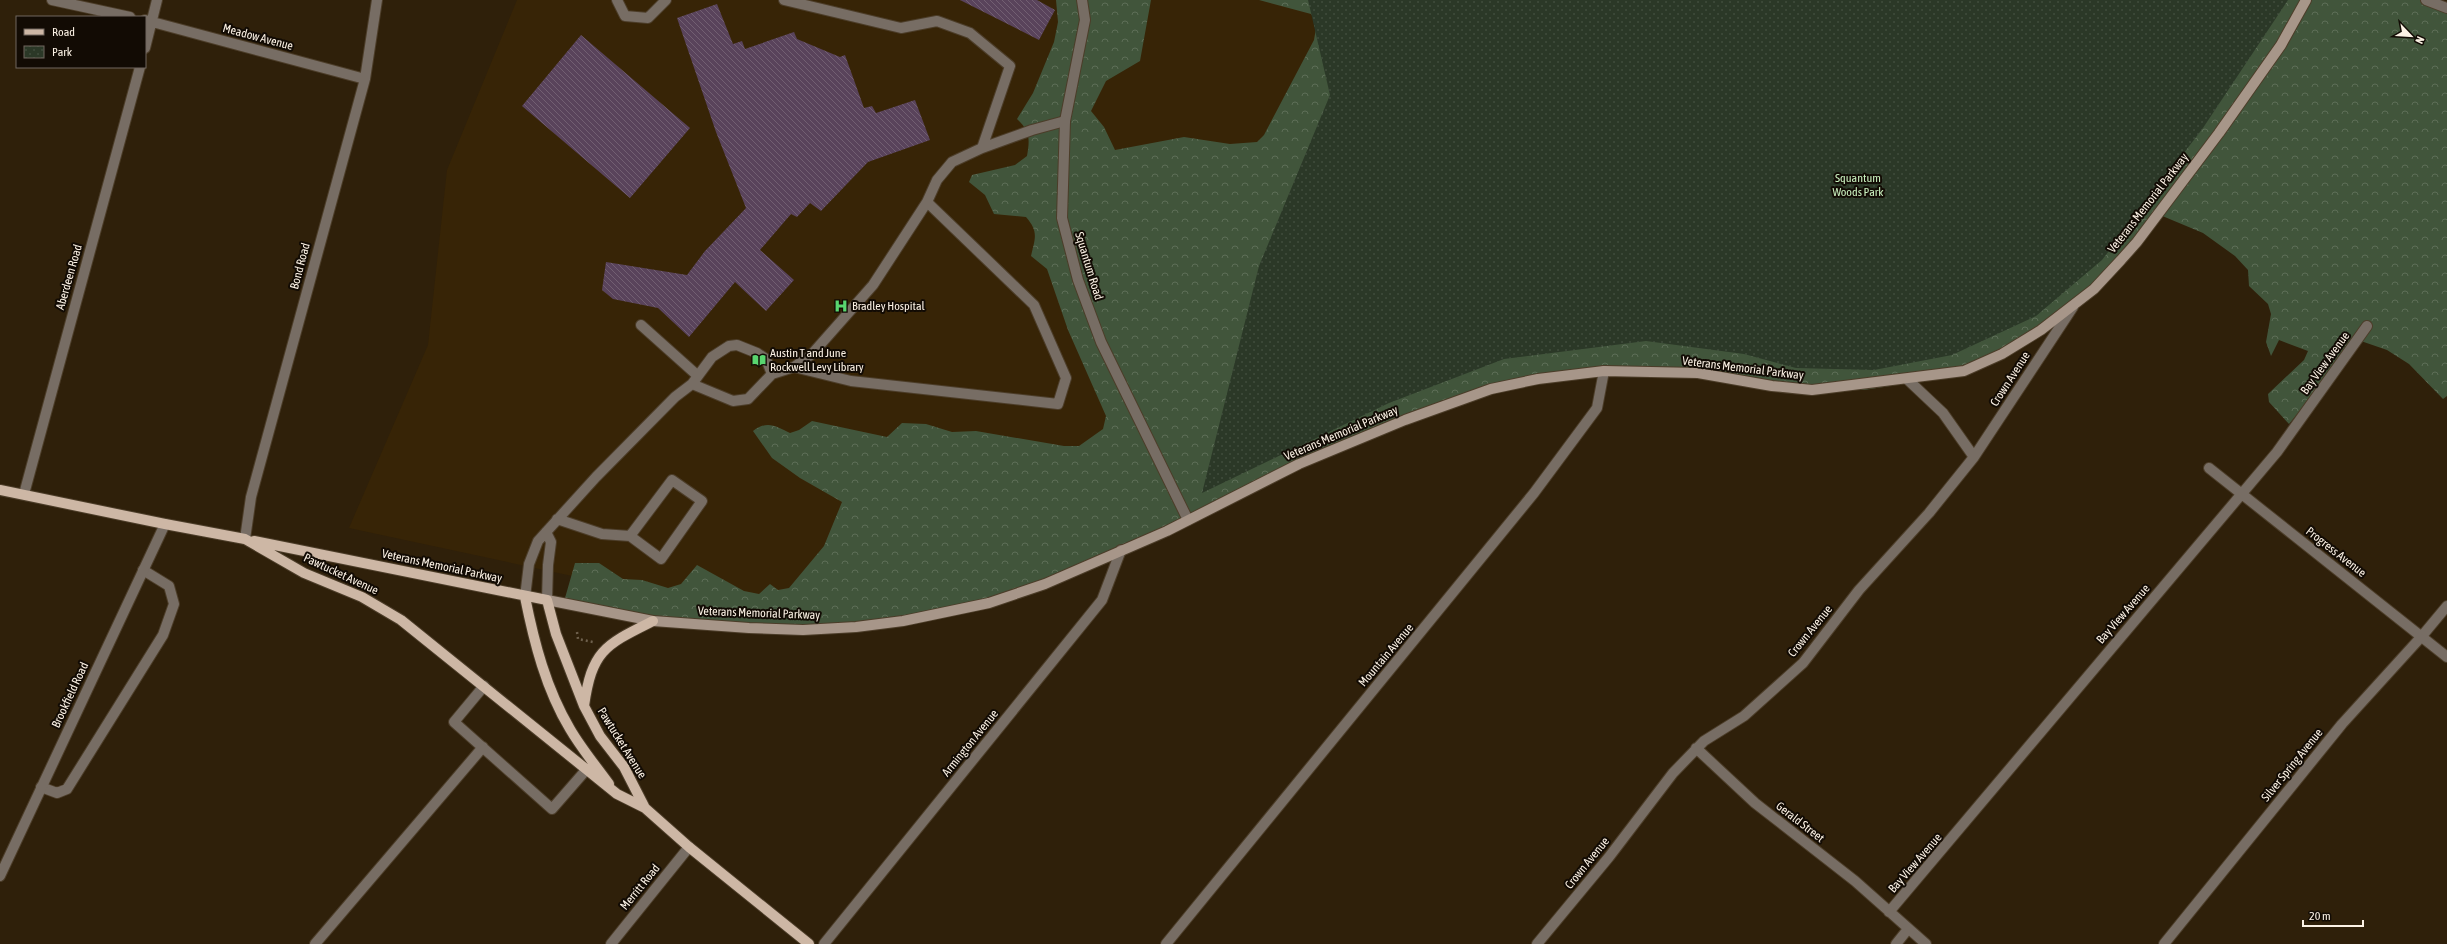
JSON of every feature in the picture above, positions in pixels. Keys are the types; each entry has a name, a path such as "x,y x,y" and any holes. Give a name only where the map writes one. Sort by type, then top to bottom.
{"main road":[{"name":"Veterans Memorial Parkway","path":"245,539 525,597 653,621 803,630 903,621 990,603 1045,584 1167,531 1300,464 1405,420 1491,389 1538,379 1604,371 1698,373 1736,378 1772,386 1812,390 1964,371 2002,354 2073,307 2094,289 2137,242 2281,45 2306,0"},
{"name":"Pawtucket Avenue","path":"0,490 245,539 304,572 362,597 402,620 617,794 645,808 689,847 809,944"},
{"name":"Pawtucket Avenue","path":"525,597 542,665 570,730 617,794"},
{"name":"Pawtucket Avenue","path":"547,600 556,634 584,706 600,736 624,767 645,808"},
{"path":"584,706 589,674 600,653 618,638 653,621"}],"street":[{"path":"52,0 125,16"},
{"path":"146,41 149,21 157,0"},
{"name":"Bond Road","path":"245,539 251,497 365,79 377,0"},
{"path":"617,0 625,16 648,18 666,0"},
{"path":"784,0 901,28 936,21 970,33 1010,66 982,148"},
{"name":"Squantum Road","path":"1082,0 1085,20 1065,121 1062,218 1078,280 1101,342 1188,520"},
{"path":"2426,0 2447,8"},
{"name":"Meadow Avenue","path":"149,21 365,79"},
{"name":"Aberdeen Road","path":"24,494 140,68"},
{"path":"692,384 733,401 748,399 772,374 794,367 812,354 873,285 927,202 937,180 952,162 982,148 1065,121"},
{"path":"794,367 851,381 1058,404 1066,378 1034,305 927,202"},
{"name":"Crown Avenue","path":"1537,944 1609,857 1673,773 1696,748 1744,716 1803,663 1859,590 1929,513 1974,458 2073,307"},
{"path":"641,325 698,376"},
{"name":"Bay View Avenue","path":"1889,912 2242,495 2277,452 2368,326"},
{"path":"525,597 529,564 538,540 675,397 692,384 712,357 729,346 737,345 757,353 766,359 772,374"},
{"name":"Mountain Avenue","path":"1166,944 1534,493 1597,408 1604,371"},
{"path":"1907,379 1943,413 1974,458"},
{"name":"Progress Avenue","path":"2209,468 2447,657"},
{"path":"557,520 602,534 630,536 661,559 702,501 672,480 630,536"},
{"name":"Brookfield Road","path":"0,876 165,524"},
{"path":"546,532 551,542 547,600"},
{"name":"Armington Avenue","path":"824,944 1102,600 1121,550"},
{"path":"41,787 57,793 67,790 163,635 174,604 169,586 143,570"},
{"name":"Silver Spring Avenue","path":"2164,944 2342,724 2422,636 2447,606"},
{"path":"484,686 454,722 552,809 586,770"},
{"path":"315,944 482,747"},
{"name":"Gerald Street","path":"1696,748 1755,803 1854,881 1908,930"},
{"name":"Merritt Road","path":"611,944 689,847"},
{"path":"1896,944 1908,930 1926,944"}],"path":[{"path":"577,632 578,638 595,643"}],"shaded area":[{"name":"Bradley Hospital","path":"517,0 1308,0 1330,95 1259,266 970,587 689,601 349,528 428,345 447,170"}],"green space":[{"path":"1056,0 1151,0 1140,61 1106,81 1091,111 1104,127 1115,150 1184,137 1230,144 1257,142 1264,135 1314,40 1317,22 1311,14 1259,0 2426,0 2447,8 2447,396 2443,399 2409,364 2387,350 2358,340 2289,424 2269,402 2268,394 2304,360 2308,351 2279,340 2271,356 2266,342 2271,314 2268,304 2249,286 2248,270 2235,256 2203,233 2160,215 2090,299 1998,357 1909,383 1864,390 1803,390 1740,378 1610,372 1531,380 1399,423 1015,595 859,627 669,623 648,615 565,598 575,563 599,563 623,579 642,580 668,588 681,584 697,565 744,591 759,594 770,584 778,590 789,588 824,546 842,502 800,478 772,458 753,431 763,426 776,426 790,433 799,430 812,421 887,437 902,423 926,424 952,432 976,431 1064,446 1079,446 1103,429 1106,416 1068,330 1047,269 1031,256 1035,240 1033,227 1026,217 994,214 985,195 969,182 972,175 1015,165 1027,156 1029,140 1027,131 1017,119 1033,93 1054,42 1058,22"},
{"name":"Squantum Woods Park","path":"1308,0 2288,0 2203,128 2102,260 2036,316 1952,355 1874,370 1796,368 1744,354 1646,341 1504,359 1389,403 1202,493 1259,266 1330,95"}],"building":[{"path":"960,0 1037,0 1055,10 1039,40"},
{"path":"717,4 733,44 742,41 745,49 794,32 797,39 840,57 845,55 864,108 872,106 876,113 915,100 930,140 868,162 821,211 810,203 797,217 791,214 760,250 794,280 766,311 735,282 689,337 658,308 613,299 602,290 606,262 687,275 705,251 746,208 716,132 677,18"},
{"path":"581,35 690,128 630,198 522,106"}],"place":[{"name":"Bradley Hospital","path":"841,306"},
{"name":"Austin T and June Rockwell Levy Library","path":"759,360"}]}
